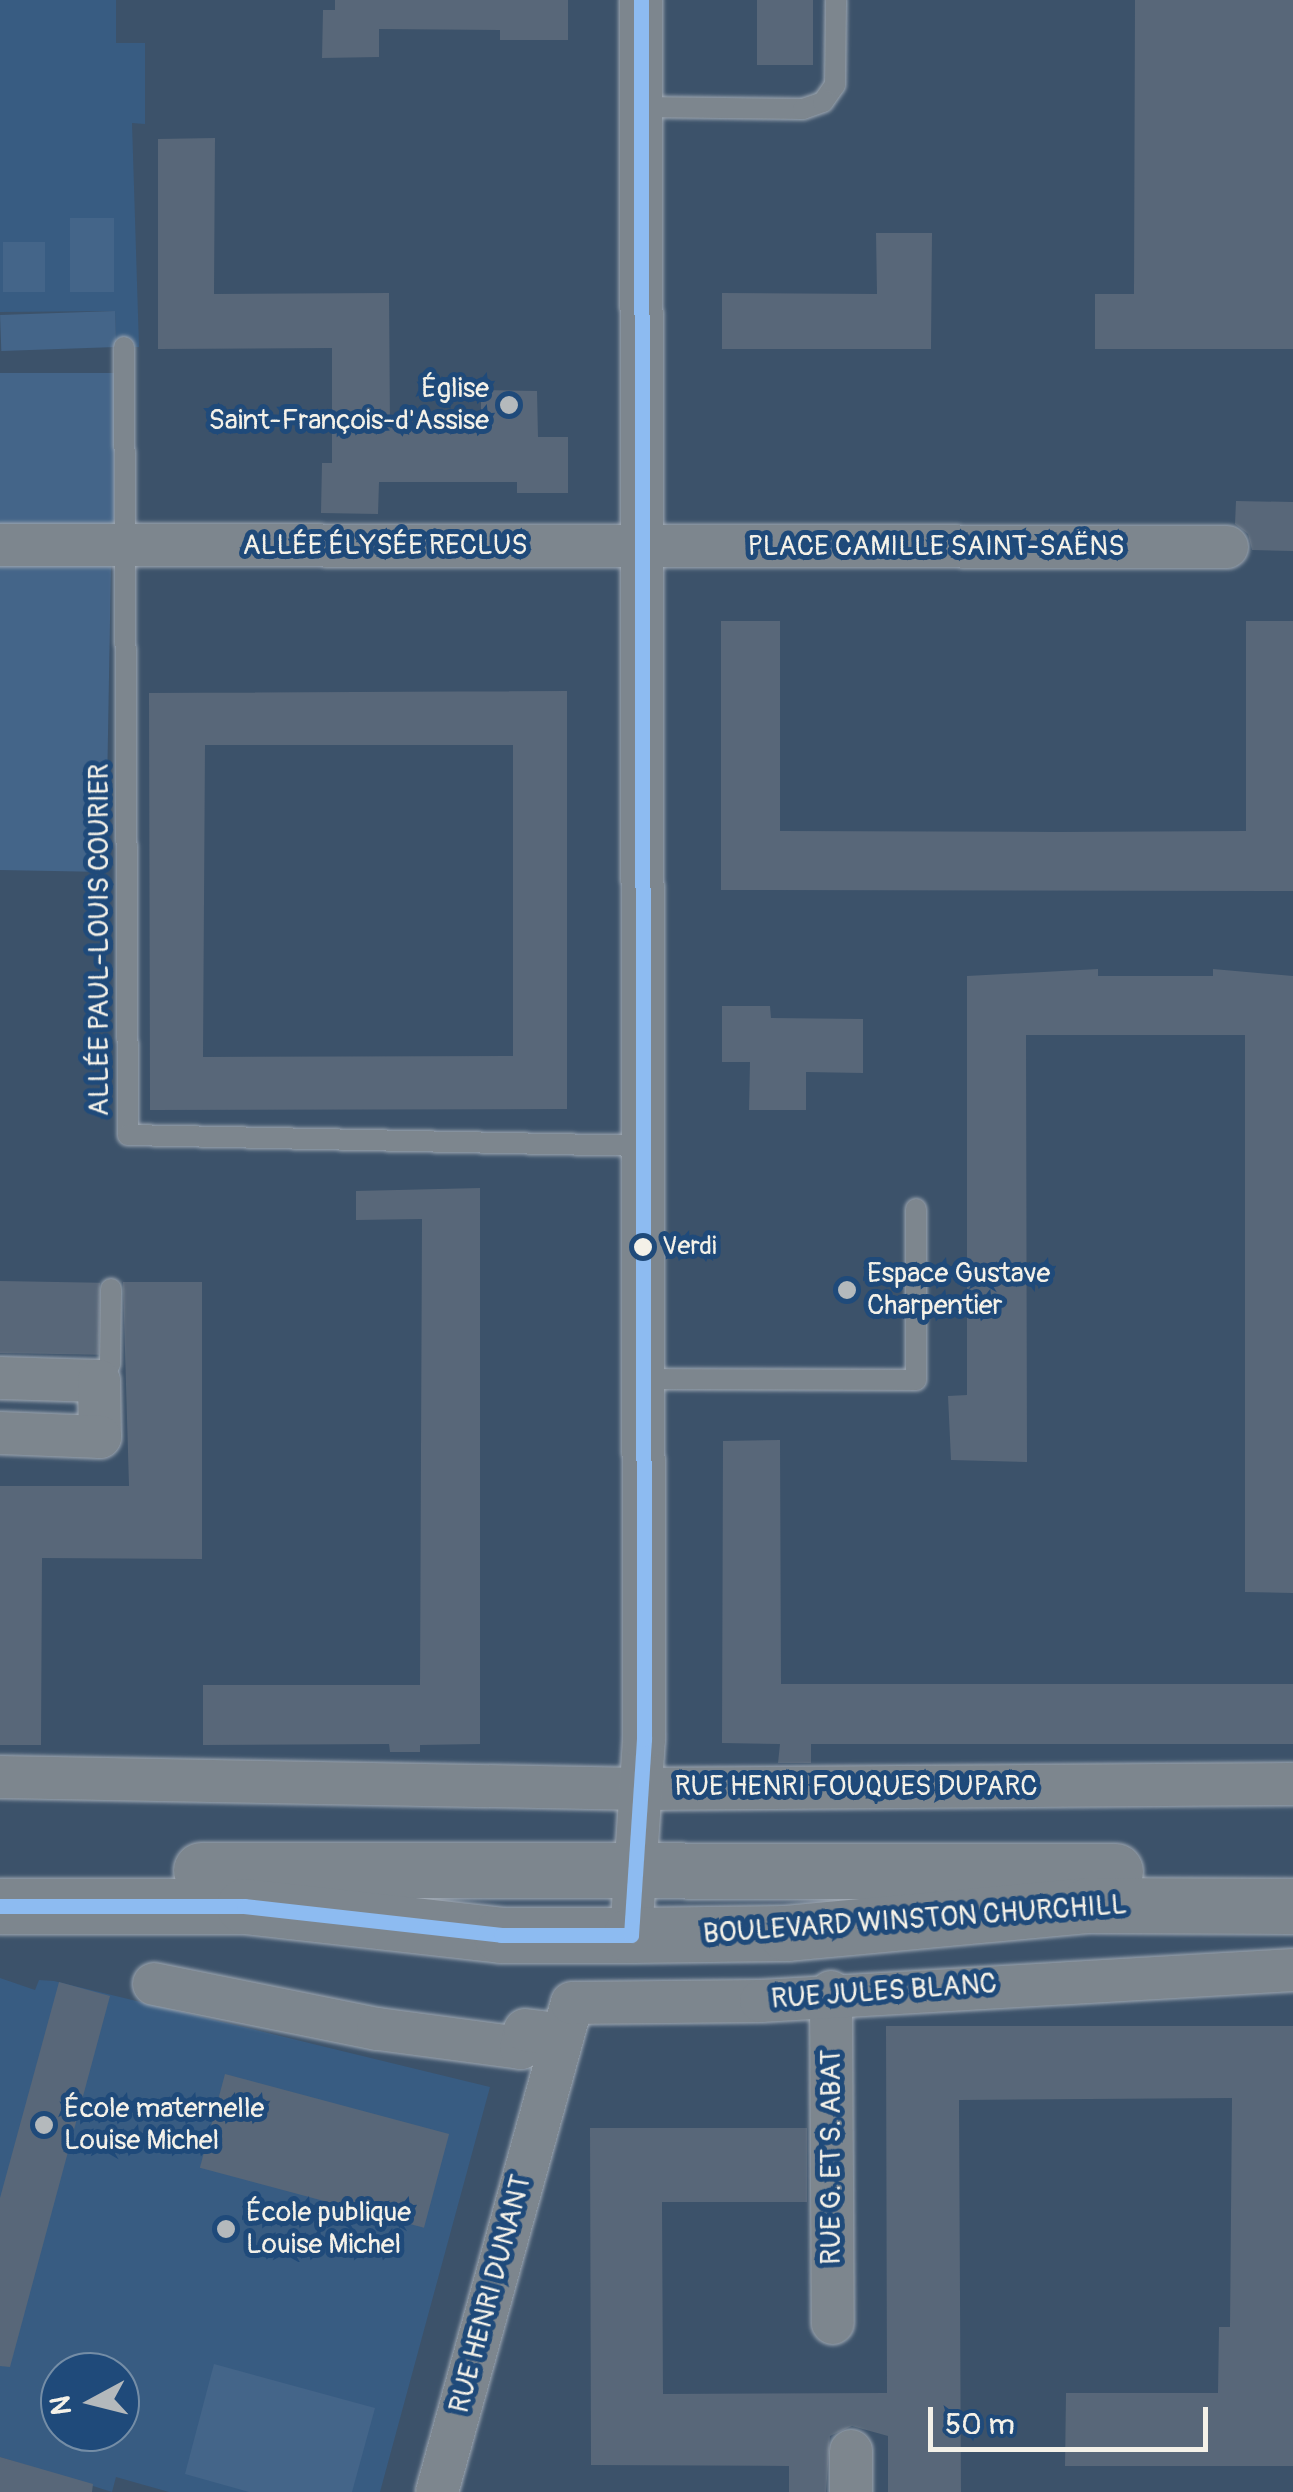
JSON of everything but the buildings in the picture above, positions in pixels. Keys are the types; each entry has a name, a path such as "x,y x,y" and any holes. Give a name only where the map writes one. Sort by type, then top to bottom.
{"main road":[{"name":"BOULEVARD WINSTON CHURCHILL","path":"0,1870 1293,1872"},
{"name":"BOULEVARD WINSTON CHURCHILL","path":"0,1906 244,1906 500,1935 631,1935 786,1933 1088,1905 1293,1906"}],"street":[{"path":"631,1935 641,1788 646,1379 641,0"},
{"name":"ALLÉE ÉLYSÉE RECLUS","path":"0,545 644,546"},
{"name":"PLACE CAMILLE SAINT-SAËNS","path":"644,546 1227,546"},
{"path":"0,1378 99,1381 100,1437 0,1433"},
{"name":"RUE HENRI FOUQUES DUPARC","path":"0,1777 641,1788 1293,1784"},
{"name":"RUE JULES BLANC","path":"545,2097 572,2003 761,2001 831,1992 1293,1970"},
{"path":"154,1984 378,2030 521,2048 526,2030 563,2035"},
{"name":"RUE G. ET S. ABAT","path":"831,1992 833,2322"},
{"name":"RUE HENRI DUNANT","path":"437,2492 545,2097"}],"lane":[{"path":"642,107 803,109 822,102 835,85 836,0"},
{"name":"ALLÉE PAUL-LOUIS COURIER","path":"124,347 128,1135 645,1146"},
{"path":"646,1379 916,1380 916,1209"},
{"path":"99,1381 110,1364 111,1289"}],"shaded area":[{"path":"0,0 116,0 116,43 145,43 145,124 132,123 139,347 116,347 115,311 0,312"},
{"path":"70,218 114,218 114,292 70,292"},
{"path":"3,242 45,242 45,292 3,292"},
{"path":"115,311 116,347 1,351 0,315"},
{"path":"0,373 114,373 114,530 0,530"},
{"path":"0,561 111,563 106,872 0,870"},
{"name":"École publique Louise Michel","path":"0,1978 35,1990 39,1980 54,1981 490,2087 380,2492 169,2492 116,2477 112,2492 0,2457"},
{"path":"214,2364 375,2408 352,2492 249,2492 185,2474"}],"transit line":[{"path":"0,1906 244,1906 501,1935 631,1935 644,1739 641,0"}],"place":[{"name":"Église Saint-François-d'Assise","path":"509,405"},
{"name":"Verdi","path":"643,1247"},
{"name":"Espace Gustave Charpentier","path":"847,1290"},
{"name":"École maternelle Louise Michel","path":"44,2125"},
{"name":"École publique Louise Michel","path":"226,2229"}]}
